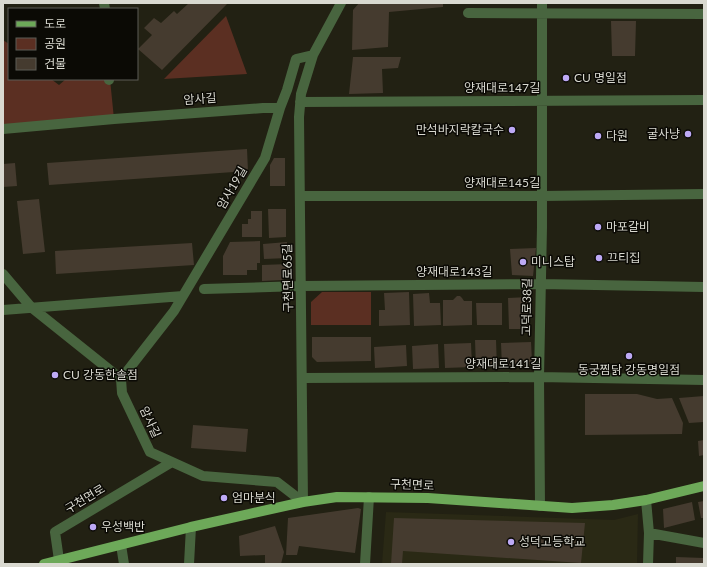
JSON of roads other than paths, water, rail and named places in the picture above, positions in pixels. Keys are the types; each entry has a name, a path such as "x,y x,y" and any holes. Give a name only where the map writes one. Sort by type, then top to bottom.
{"main road":[{"name":"구천면로","path":"44,564 59,560 79,560 121,545 191,527 303,502 337,497 428,498 572,508 613,505 646,500 704,486"}],"street":[{"path":"313,55 341,3"},
{"path":"468,13 542,8 704,14"},
{"name":"고덕로38길","path":"540,506 539,377 542,196 542,8"},
{"name":"구천면로65길","path":"303,502 299,117 301,94 313,55"},
{"name":"암사19길","path":"121,379 174,312 264,158 296,59 313,55"},
{"name":"양재대로147길","path":"300,102 704,100"},
{"name":"암사길","path":"3,129 121,118 280,108"},
{"name":"양재대로145길","path":"300,196 704,194"},
{"path":"3,274 31,307 121,379"},
{"name":"양재대로143길","path":"204,289 301,286 541,284 704,287"},
{"path":"3,310 183,296"},
{"name":"양재대로141길","path":"302,378 539,377 704,380"},
{"name":"암사길","path":"121,379 122,393 150,452 203,476 277,482 303,502"},
{"name":"구천면로","path":"59,560 55,532 172,462"},
{"path":"365,564 369,497"},
{"path":"646,500 649,533 648,564"},
{"path":"189,564 191,527"},
{"path":"649,533 704,543"},
{"path":"121,545 124,564"}],"place":[{"name":"CU 명일점","path":"566,78"},
{"name":"만석바지락칼국수","path":"512,130"},
{"name":"굴사냥","path":"688,134"},
{"name":"다원","path":"598,136"},
{"name":"마포갈비","path":"598,227"},
{"name":"끄티집","path":"599,258"},
{"name":"미니스탑","path":"523,262"},
{"name":"동궁찜닭 강동명일점","path":"629,356"},
{"name":"CU 강동한솔점","path":"55,375"},
{"name":"엄마분식","path":"224,498"},
{"name":"우성백반","path":"93,527"},
{"name":"성덕고등학교","path":"511,542"}]}
